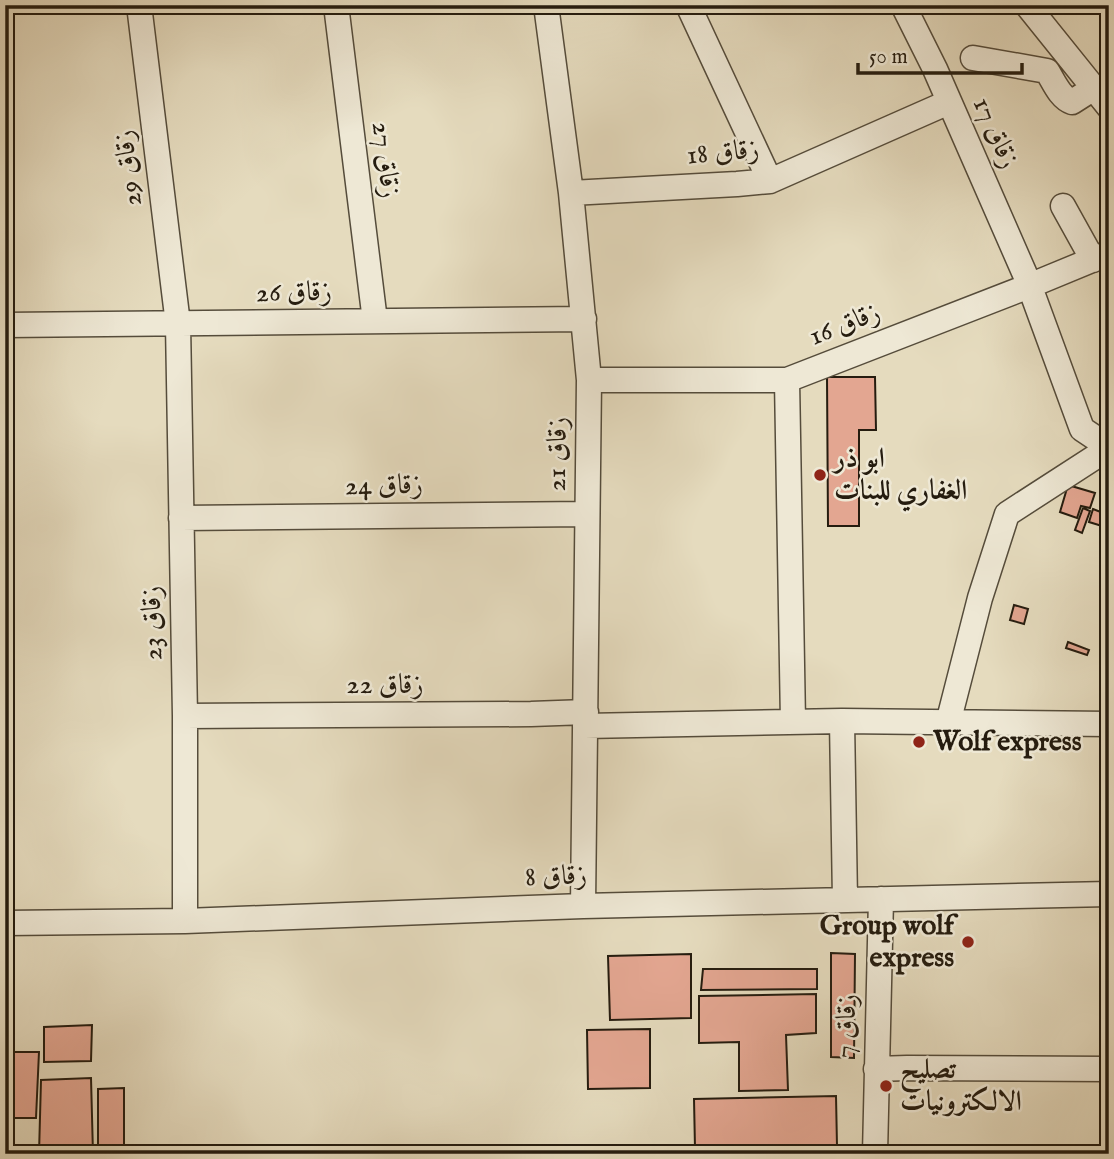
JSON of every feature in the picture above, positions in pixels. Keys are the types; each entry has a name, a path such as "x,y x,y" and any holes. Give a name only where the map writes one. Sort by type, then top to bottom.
{"street":[{"name":"زقاق 29","path":"139,5 178,324"},
{"name":"زقاق 27","path":"336,5 375,321"},
{"name":"زقاق 21","path":"546,5 571,193 589,380 583,906"},
{"path":"688,5 770,181"},
{"name":"زقاق 17","path":"903,5 936,69 1029,286 1082,429 1109,447"},
{"path":"1027,5 1101,98"},
{"path":"973,58 1047,71 1068,102 1101,98"},
{"name":"زقاق 18","path":"571,193 770,181 949,102"},
{"path":"1063,206 1101,257"},
{"name":"زقاق 16","path":"589,380 787,380 1101,257"},
{"name":"زقاق 26","path":"5,325 584,319"},
{"name":"زقاق 23","path":"178,324 185,716 185,921"},
{"path":"787,380 793,722"},
{"path":"948,723 980,598 1007,514 1109,447"},
{"name":"زقاق 24","path":"181,518 587,514"},
{"name":"زقاق 22","path":"185,716 517,714 585,719 1109,723"},
{"path":"842,721 845,900"},
{"name":"زقاق 8","path":"5,923 185,921 583,906 1109,894"},
{"name":"زقاق 7","path":"875,1154 881,899"},
{"path":"876,1069 1109,1069"}],"building":[{"path":"827,377 875,377 876,430 859,430 859,526 828,526"},
{"path":"1068,485 1095,493 1090,508 1081,506 1077,518 1060,512"},
{"path":"1083,508 1090,511 1082,533 1075,530"},
{"path":"1093,509 1106,514 1102,526 1089,522"},
{"path":"1014,605 1028,609 1024,624 1010,620"},
{"path":"1068,642 1089,650 1087,655 1066,648"},
{"path":"831,953 855,954 854,1058 831,1057"},
{"path":"691,954 691,1018 610,1020 608,956"},
{"path":"703,969 817,969 817,989 701,990"},
{"path":"816,994 816,1033 786,1035 788,1090 739,1091 739,1042 699,1043 699,996"},
{"path":"92,1025 91,1061 44,1062 44,1027"},
{"path":"650,1029 650,1088 588,1089 587,1030"},
{"path":"10,1052 39,1052 36,1118 11,1118"},
{"path":"91,1078 93,1154 39,1154 41,1080"},
{"path":"124,1088 124,1154 98,1154 98,1089"},
{"path":"836,1096 837,1146 695,1148 694,1099"}],"place":[{"name":"ابو ذر الغفاري للبنات","path":"820,475"},
{"name":"Wolf express","path":"919,742"},
{"name":"Group wolf express","path":"968,942"},
{"name":"تصليح الالكترونيات","path":"886,1086"}]}
